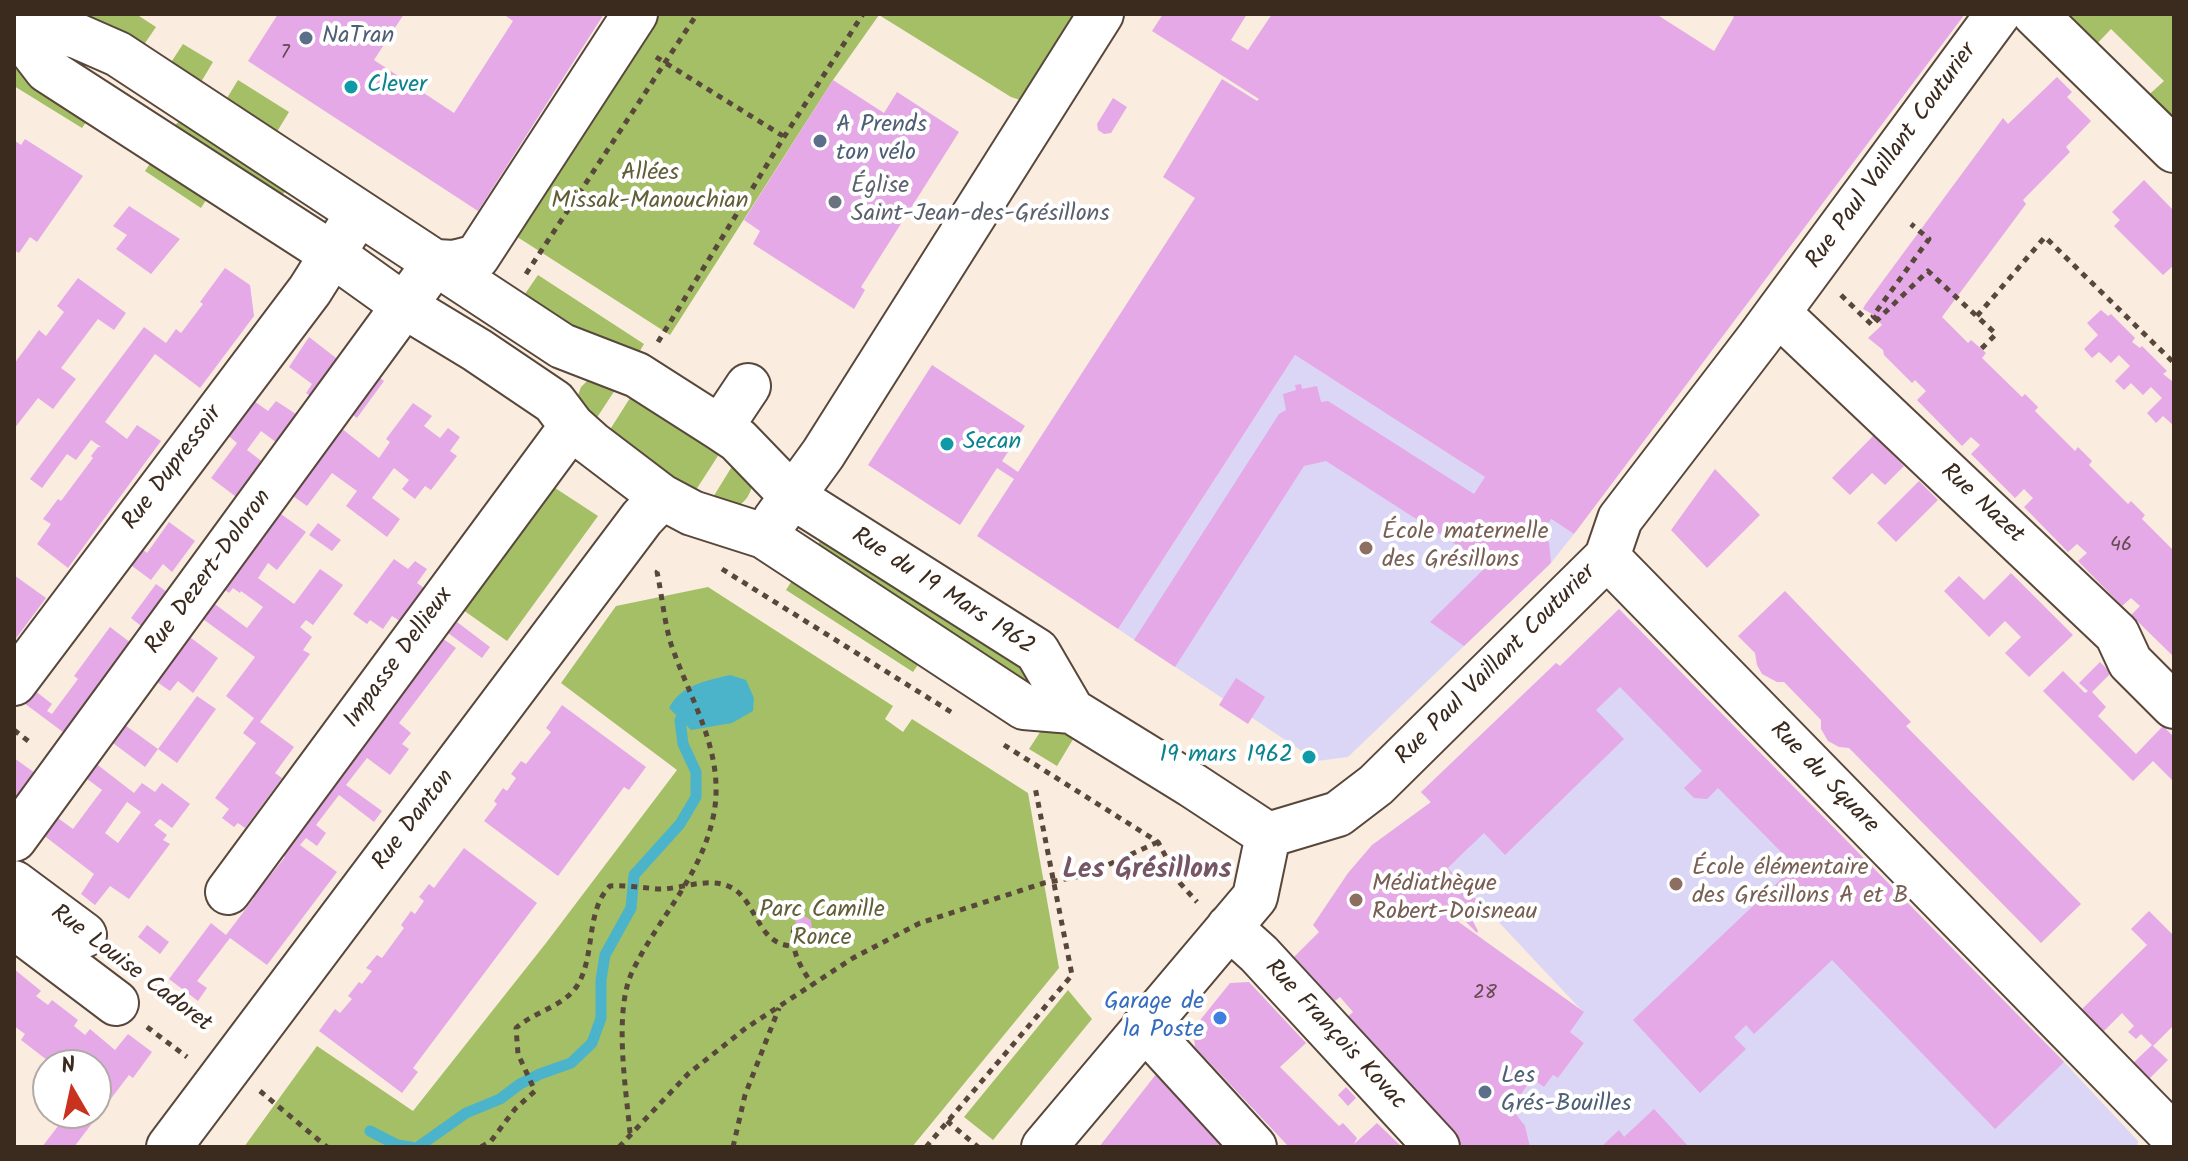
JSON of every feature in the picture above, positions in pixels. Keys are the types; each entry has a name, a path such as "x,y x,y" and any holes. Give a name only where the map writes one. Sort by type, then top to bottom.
{"street":[{"path":"764,536 823,454 1101,14"},
{"name":"Rue Paul Vaillant Couturier","path":"1268,835 1338,814 1376,785 1607,557 1620,519 1778,313 1998,14"},
{"path":"2035,14 2174,150"},
{"name":"Rue du 19 Mars 1962","path":"14,24 77,36 99,44 360,211 562,346 637,375 720,428 738,440 792,496 1037,651 1072,711"},
{"name":"Rue du 19 Mars 1962","path":"14,24 47,70 332,254 406,307 477,350 563,414 662,497 692,513 764,536 1024,707 1072,711 1268,835"},
{"path":"406,307 436,262 454,263 477,257 628,25"},
{"path":"148,135 179,94"},
{"path":"332,254 360,211"},
{"name":"Rue Dupressoir","path":"14,683 310,290 332,254"},
{"name":"Rue Dezert-Doloron","path":"14,839 406,307"},
{"name":"Rue Nazet","path":"1778,313 2117,634 2130,662 2174,706"},
{"path":"563,414 585,356"},
{"path":"720,428 748,386"},
{"name":"Impasse Dellieux","path":"228,892 563,414"},
{"name":"Rue Danton","path":"169,1147 642,518 662,497"},
{"name":"Rue du Square","path":"1607,557 2174,1137"},
{"path":"1044,1147 1255,897 1268,835"},
{"name":"Rue Louise Cadoret","path":"14,883 84,935"},
{"name":"Rue Louise Cadoret","path":"14,926 134,994"},
{"name":"Rue François Kovac","path":"1229,927 1259,954 1437,1147"},
{"path":"1144,1027 1254,1147"}],"path":[{"path":"525,276 697,14"},
{"path":"657,344 863,14"},
{"path":"628,25 666,63 784,137"},
{"path":"1877,320 1873,316 1929,239 1911,224"},
{"path":"1977,316 2045,237 2174,363"},
{"path":"1831,286 1872,325 1928,271 1996,334 1981,349"},
{"path":"630,1133 621,1024 631,972 703,855 714,812 716,773 711,744 671,643 657,572 664,562"},
{"path":"926,1147 1072,975 1035,787"},
{"path":"619,1147 688,1074 746,1028 853,958 920,923 988,900 1086,875 1158,842"},
{"path":"481,1147 491,1141 515,1109 535,1091 518,1054 516,1028 528,1017 562,1002 576,988 584,973 600,896 610,886 659,889 720,884 732,887 745,899 767,934 779,944 794,946"},
{"path":"794,927 798,962 813,985"},
{"name":"Rue Louise Cadoret","path":"134,994 216,1033"},
{"name":"Rue Louise Cadoret","path":"134,994 195,1063"},
{"path":"733,1147 745,1095 779,1008"},
{"path":"274,1105 327,1147"},
{"path":"947,1121 978,1147"}],"shaded area":[{"name":"École maternelle des Grésillons","path":"1295,355 1574,534 1551,563 1348,757 1317,761 1118,629"},
{"name":"École élémentaire des Grésillons A et B","path":"1619,609 2064,1062 2138,1141 2137,1147 1491,1147 1503,1119 1532,1079 1544,1087 1553,1075 1558,1078 1584,1043 1570,1032 1583,1012 1448,868 1471,846 1421,792 1556,663 1560,666"}],"green space":[{"path":"55,14 136,14 156,27 141,49"},
{"name":"Allées Missak-Manouchian","path":"649,14 1078,14 1023,101 1011,97 879,15 833,80 670,335 508,231"},
{"path":"2056,14 2174,14 2174,129 2142,101 2164,81 2111,29 2092,49"},
{"path":"183,44 213,62 198,87 168,67"},
{"path":"14,48 93,112 82,128 14,86"},
{"path":"238,80 289,112 275,135 224,103"},
{"path":"183,119 291,183 276,204 174,133 176,124"},
{"path":"157,153 213,189 201,208 145,171"},
{"path":"538,275 644,344 635,359 518,304"},
{"path":"590,378 623,378 590,428 577,398 581,387"},
{"path":"637,387 725,445 692,496 604,439"},
{"path":"739,455 753,484 750,493 741,504 730,508 707,507"},
{"path":"549,484 598,516 507,641 456,605"},
{"path":"826,531 1031,665 1033,680 1023,687 812,554"},
{"path":"798,571 925,655 913,672 786,590"},
{"name":"Parc Camille Ronce","path":"708,587 893,706 885,719 903,732 912,719 1028,793 1059,968 912,1147 244,1147 317,1046 413,1111 677,770 561,683 616,606"},
{"path":"1046,723 1078,731 1057,766 1029,749"},
{"path":"1068,990 1092,1019 993,1140 964,1117"}],"water":[{"path":"730,675 746,680 754,698 753,711 732,723 691,730 669,708 687,689"}],"building":[{"name":"Clever","path":"278,14 404,14 374,60 454,113 513,21 503,14 604,14 478,211 248,61"},
{"path":"1163,14 1247,14 1231,40 1248,50 1272,14 1656,14 1714,51 1734,17 1729,14 1965,14 1574,534 1551,519 1540,536 1549,542 1551,563 1464,646 1430,622 1488,565 1326,461 1304,466 1175,667 1134,640 1279,414 1286,410 1283,394 1296,390 1295,385 1301,384 1302,389 1317,386 1321,402 1328,401 1474,494 1485,477 1295,355 1118,629 977,536 1014,479 997,468 960,525 868,465 932,365 1025,426 1002,461 1018,472 1195,198 1163,177 1222,79 1257,101 1259,99 1152,31"},
{"path":"2057,77 2072,92 2067,97 2091,121 2066,147 2070,152 2023,200 2026,204 1942,317 1968,343 1971,340 1986,353 1982,358 2022,397 2025,394 2038,407 2035,411 2075,451 2078,447 2092,461 2089,465 2128,504 2131,501 2145,515 2142,519 2174,551 2174,657 2131,615 2140,606 2131,598 2122,606 2078,561 2087,553 2077,544 2068,552 2024,507 2033,498 2024,489 2015,498 1971,454 1980,445 1971,437 1962,446 1917,400 1926,391 1915,380 1912,383 1868,338 1882,325 1863,309 1865,305 2003,118 2008,124"},
{"name":"Église Saint-Jean-des-Grésillons","path":"833,80 884,113 897,92 959,132 861,287 865,290 854,309 753,244 760,231 744,220"},
{"path":"1113,98 1127,107 1111,133 1104,134 1098,130 1097,124"},
{"path":"25,139 83,176 37,242 30,237 19,253 14,250 14,140 21,145"},
{"path":"2144,180 2174,211 2174,265 2163,275 2114,226 2120,220 2112,212"},
{"path":"129,206 180,239 151,274 116,249 127,235 113,226"},
{"path":"225,268 250,285 254,316 200,388 155,354 105,422 127,439 137,425 161,441 68,568 37,544 51,524 43,519 58,499 61,501 93,458 91,456 101,447 91,440 76,460 67,454 42,488 30,479 144,327 166,343 176,329 181,333"},
{"path":"78,278 126,313 114,330 98,319 61,368 76,379 53,409 38,398 14,429 14,364 39,330 46,336 64,312 57,306"},
{"path":"2101,310 2108,316 2111,314 2135,338 2132,342 2140,348 2142,346 2167,371 2163,374 2172,381 2174,378 2174,426 2163,416 2156,423 2147,413 2162,398 2151,387 2143,395 2131,383 2124,390 2115,381 2130,366 2119,355 2111,363 2099,352 2092,358 2084,349 2098,335 2087,323"},
{"path":"309,337 349,368 322,404 306,393 312,384 289,367"},
{"path":"373,373 384,381 357,418 346,410"},
{"path":"250,398 268,411 276,401 299,416 288,451 261,431 247,450 268,466 243,502 211,478 237,443 225,433"},
{"path":"413,403 432,416 424,426 440,438 448,428 460,437 450,451 457,456 431,490 425,486 415,499 402,489 409,480 394,468 372,498 400,519 387,537 346,506 357,491 332,473 307,506 286,491 336,424 379,458 390,442 386,439"},
{"path":"1874,435 1904,466 1885,485 1872,473 1850,495 1832,478"},
{"path":"1715,469 1760,515 1707,568 1671,530"},
{"path":"1919,481 1938,500 1896,542 1877,523"},
{"path":"274,509 306,532 277,570 268,563 258,578 294,604 320,569 343,585 313,625 306,620 300,627 312,637 303,650 310,654 260,722 294,747 275,773 282,778 245,828 238,823 234,827 222,818 229,809 215,798 256,743 243,733 254,718 226,696 255,657 196,614 208,599 247,628 263,607 241,591 233,588 229,593 218,585"},
{"path":"169,522 195,541 172,572 163,564 151,580 128,563 140,547 147,553"},
{"path":"318,523 341,540 332,551 309,535"},
{"path":"394,559 408,569 415,561 427,569 417,583 424,588 400,621 392,616 383,629 370,620 367,624 353,614"},
{"path":"2011,573 2073,635 2029,677 2005,653 2021,637 2005,621 1989,637 1944,591 1959,576 1984,600"},
{"path":"14,575 46,598 14,641"},
{"path":"156,584 178,600 141,650 130,641 141,626 131,618"},
{"path":"1785,591 1911,722 1906,726 2081,904 2041,943 1849,748 1828,741 1821,729 1821,720 1784,682 1762,674 1755,653 1738,636"},
{"path":"1619,609 2064,1062 1995,1129 1832,960 1754,1034 1746,1025 1734,1037 1746,1049 1700,1093 1633,1020 1795,866 1718,788 1707,799 1694,798 1684,788 1702,771 1620,687 1596,710 1624,739 1505,855 1484,833 1448,868 1477,900 1467,910 1477,933 1460,916 1456,920 1584,1012 1570,1032 1584,1043 1558,1078 1553,1075 1544,1087 1532,1079 1511,1108 1525,1126 1530,1147 1463,1147 1345,1019 1353,1012 1340,997 1335,1001 1294,957 1319,932 1313,925 1348,873 1372,845 1431,802 1421,792 1556,663 1560,666"},
{"path":"457,622 490,647 482,658 448,633"},
{"path":"110,627 131,643 75,741 24,703 34,690 52,704 47,711 52,714 78,679 74,676"},
{"path":"431,630 456,648 399,723 411,733 402,744 409,749 390,775 367,758 346,785 382,811 374,822 339,795 316,825 326,833 317,846 306,838 300,845 337,872 267,965 230,938 197,981 207,988 198,1001 169,979 211,923 226,935 254,898 249,895 253,889 257,892 285,857 269,846"},
{"path":"183,632 218,658 193,693 178,681 170,691 150,677"},
{"path":"2100,662 2111,673 2092,692 2106,707 2098,716 2136,754 2163,726 2174,737 2174,782 2153,761 2133,781 2043,691 2063,671 2085,693 2088,691 2079,683"},
{"path":"1236,678 1265,697 1248,724 1219,705"},
{"path":"197,696 216,709 177,763 158,749"},
{"path":"562,705 646,767 629,790 624,787 558,876 484,821 497,804 494,801 503,788 507,791 516,778 511,774 521,761 526,764 551,732 546,728"},
{"path":"118,720 158,749 145,767 105,737"},
{"path":"14,758 35,773 14,801"},
{"path":"90,759 134,793 142,783 155,792 162,783 190,804 172,828 160,819 154,825 167,835 163,840 170,844 129,899 110,886 95,905 81,894 94,874 38,831 51,813 73,829 102,790 79,773","holes":["127,802 141,812 118,843 105,833"]},
{"path":"464,848 537,903 413,1068 418,1072 402,1093 319,1031 335,1009 340,1013 352,999 348,996 372,971 366,968 377,955 382,958 404,928 401,925 411,911 415,914 424,901 419,897 429,884 434,888"},
{"path":"2149,911 2174,936 2174,1025 2153,1046 2168,1060 2147,1081 2131,1065 2152,1045 2141,1034 2136,1039 2128,1032 2134,1026 2122,1013 2101,1034 2079,1012 2147,945 2131,929"},
{"path":"799,913 811,920 812,928 805,929 796,923 794,918"},
{"path":"147,925 169,942 160,954 138,937"},
{"path":"14,969 41,991 36,996 48,1005 52,1000 78,1020 74,1026 85,1035 90,1029 115,1050 128,1034 152,1052 133,1078 129,1075 112,1097 112,1049 33,1049 21,1040 25,1034 14,1026"},
{"path":"1249,982 1306,1043 1280,1067 1339,1126 1343,1123 1357,1138 1354,1144 1377,1123 1402,1147 1289,1147 1195,1047 1193,1029 1230,983"},
{"path":"1157,1073 1226,1147 1099,1147"},
{"path":"1346,1087 1356,1098 1348,1106 1338,1095"},
{"path":"1654,1109 1689,1147 1601,1147 1619,1130 1624,1137"},
{"path":"56,1129 88,1129 74,1147 42,1147"}],"waterway":[{"path":"418,1147 466,1113 500,1099 540,1074 571,1063 592,1043 601,1018 601,980 605,955 631,908 634,875 680,824 696,797 696,772 683,744 680,720"},
{"path":"370,1131 397,1145 411,1147"}],"place":[{"name":"NaTran","path":"306,38"},
{"name":"Clever","path":"351,87"},
{"name":"A Prends ton vélo","path":"820,141"},
{"name":"Église Saint-Jean-des-Grésillons","path":"835,202"},
{"name":"Secan","path":"947,444"},
{"name":"École maternelle des Grésillons","path":"1366,548"},
{"name":"19 mars 1962","path":"1309,757"},
{"name":"École élémentaire des Grésillons A et B","path":"1676,884"},
{"name":"Médiathèque Robert-Doisneau","path":"1356,900"},
{"name":"Garage de la Poste","path":"1220,1018"},
{"name":"Les Grés-Bouilles","path":"1485,1092"}],"district":[{"name":"Les Grésillons","path":"1147,872"}]}
